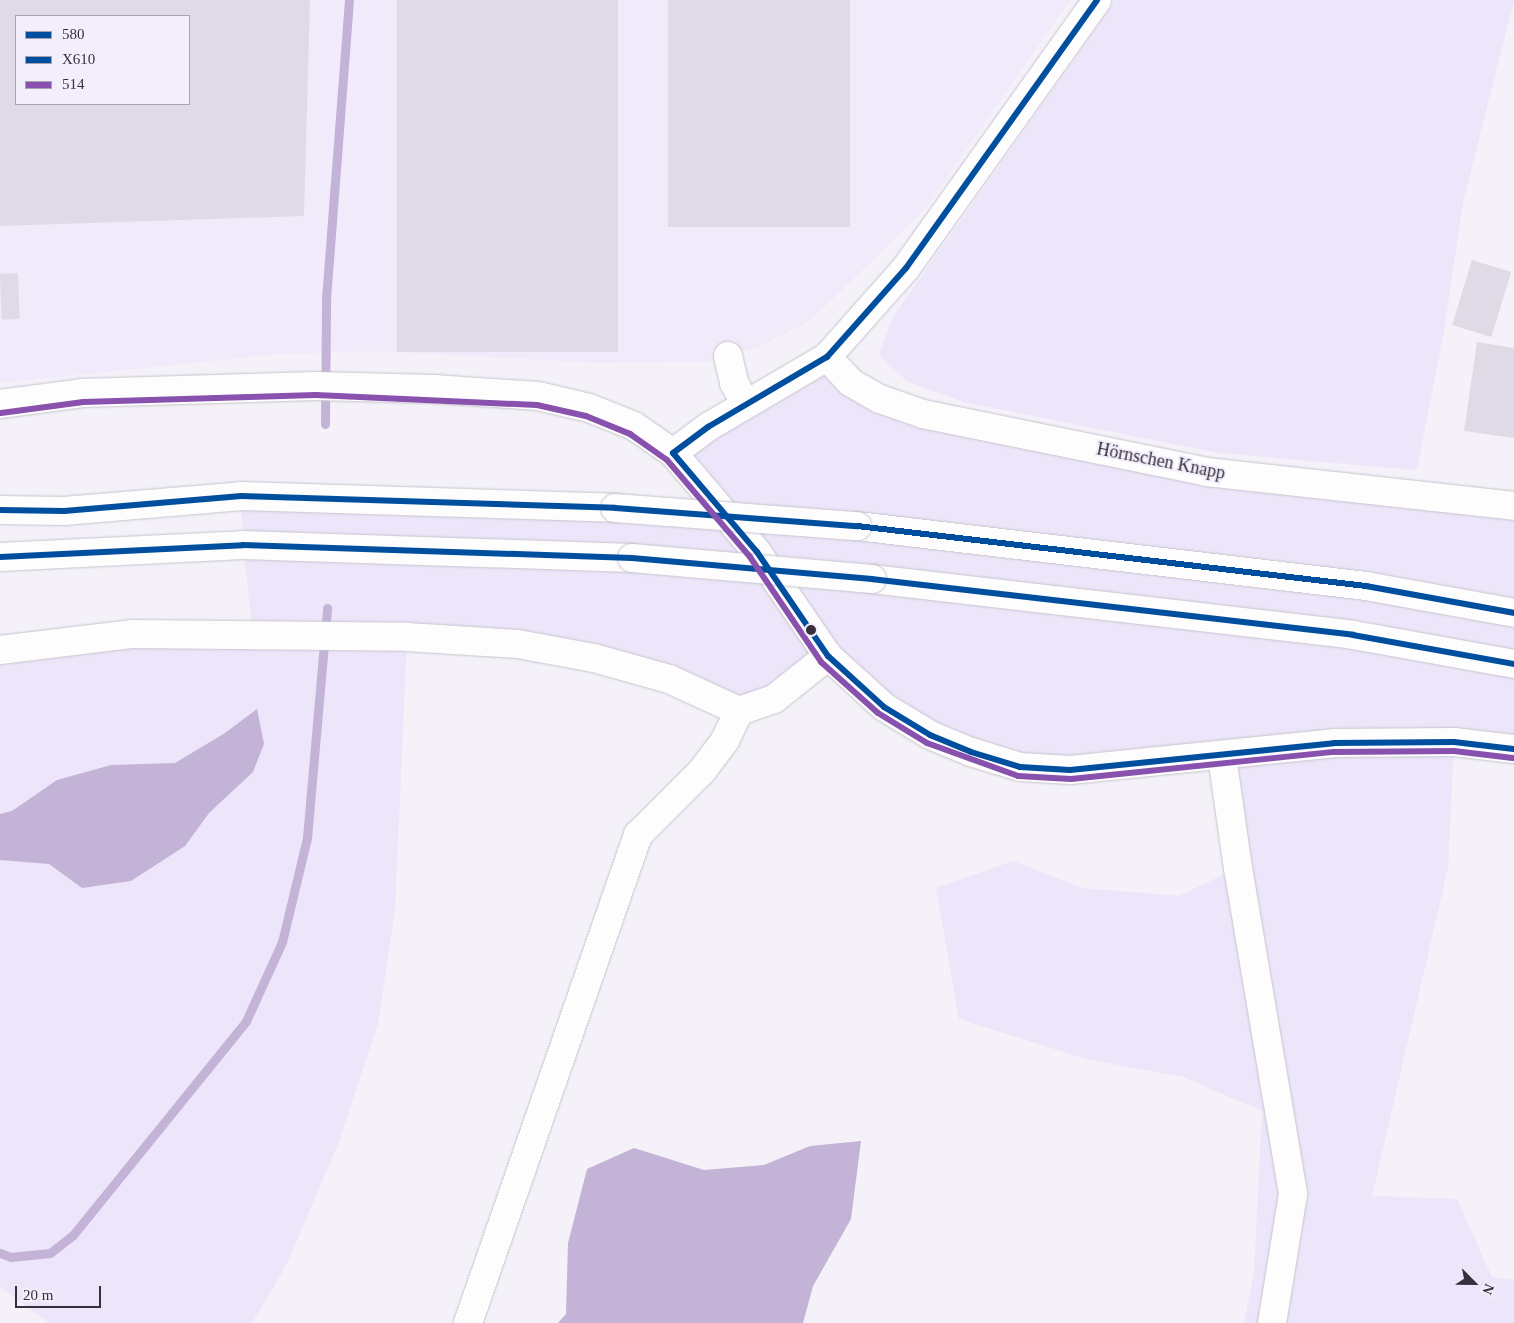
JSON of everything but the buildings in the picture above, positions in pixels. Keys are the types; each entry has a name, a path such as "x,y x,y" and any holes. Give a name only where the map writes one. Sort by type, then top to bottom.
{"main road":[{"path":"673,453 746,404 827,357 906,268 1097,0"},
{"path":"728,356 734,383 746,404"},
{"name":"Hörnschen Knapp","path":"827,357 850,382 880,399 924,414 1207,472 1514,506"},
{"path":"0,404 82,393 326,386 538,396 589,408 634,426 673,453 757,552 828,656 884,707 930,735 971,752 1020,767 1070,770 1222,756 1334,743 1454,742 1514,750"},
{"path":"0,510 64,511 241,496 614,508 857,526 1366,586 1514,613"},
{"path":"0,557 242,545 632,558 872,578 1353,635 1514,664"},
{"path":"0,650 133,634 326,636 518,644 575,655 669,679 739,710 774,700 828,656"},
{"path":"468,1323 638,836 702,771 726,740 739,710"},
{"path":"1222,756 1238,868 1293,1194 1272,1323"}],"shaded area":[{"path":"0,0 1070,0 926,208 811,320 756,348 705,362 598,363 378,351 278,354 0,383"},
{"path":"1116,0 1514,0 1463,203 1443,336 1417,470 1219,453 967,403 908,382 879,355 892,318"},
{"path":"827,357 923,414 1514,506 1514,749 1454,743 1448,868 1372,1196 1457,1199 1492,1277 1514,1280 1514,1323 1244,1323 1254,1272 1262,1111 1183,1077 1086,1059 959,1019 936,888 1013,861 1083,888 1179,896 1237,868 1222,756 1070,770 971,752 828,656 739,711 669,679 407,638 395,910 378,1024 340,1139 287,1264 252,1323 49,1323 0,1287 0,650 253,635 243,545 241,496 726,516 673,453"},
{"path":"257,709 264,744 253,772 209,813 185,846 131,881 82,888 49,864 0,860 0,814 12,811 57,780 111,765 175,763 225,733"},
{"path":"861,1141 851,1219 813,1286 803,1323 558,1323 566,1314 568,1243 587,1169 634,1148 704,1170 764,1165 810,1146"}],"waterway":[{"path":"325,424 326,299 349,0"},
{"path":"0,1253 11,1257 50,1253 73,1235 246,1021 282,942 307,838 327,608"}],"transit line":[{"name":"580","path":"673,453 708,427 827,357 906,268 1097,0"},
{"name":"514","path":"1,413 83,402 316,395 537,405 586,416 630,434 667,460 750,557 821,662 878,713 927,743 1018,776 1071,779 1334,752 1454,751 1513,758"},
{"name":"580","path":"673,453 757,552 828,656 884,707 930,735 971,752 1020,767 1070,770 1334,743 1454,742 1514,749"},
{"name":"X610","path":"0,510 64,511 241,496 615,508 857,526 1366,586 1514,613"},
{"name":"X610","path":"0,557 243,545 632,558 872,579 1353,635 1514,664"}]}
